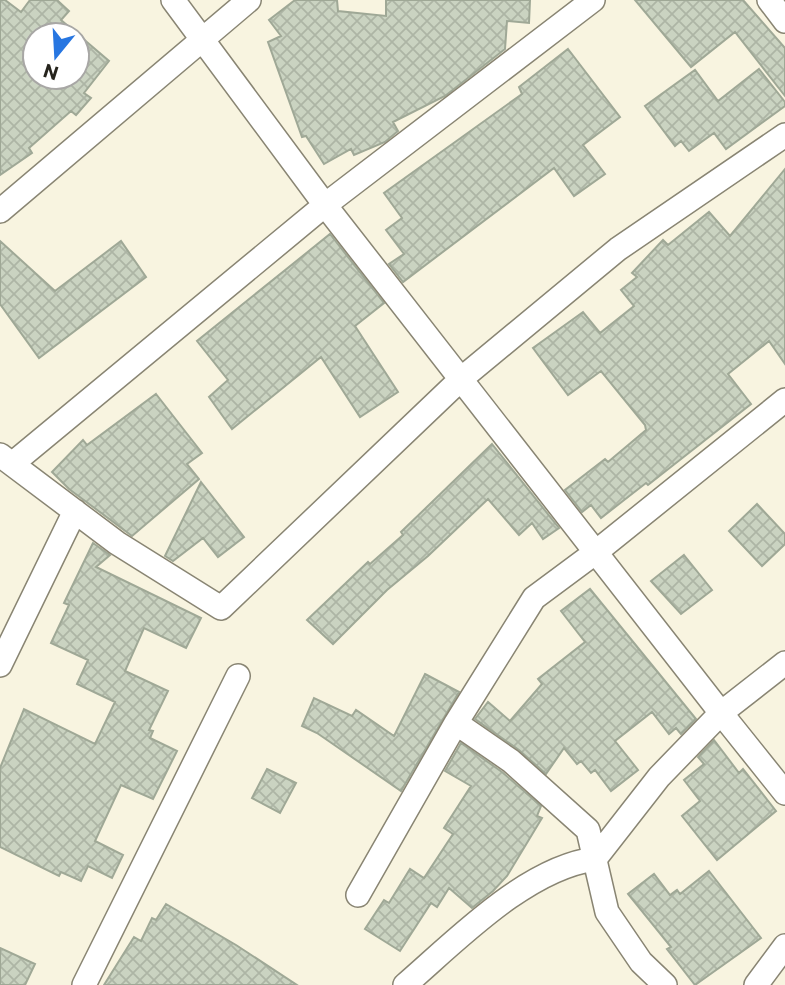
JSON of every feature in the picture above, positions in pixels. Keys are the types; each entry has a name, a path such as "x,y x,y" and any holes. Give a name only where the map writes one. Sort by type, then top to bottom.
{"street":[{"path":"173,0 325,205 785,793"},
{"path":"0,211 204,41 249,0"},
{"path":"593,0 325,205 6,460 117,543 221,608 461,379 618,249 785,135"},
{"path":"769,0 785,21"},
{"path":"358,895 456,723 534,598 596,552 785,400"},
{"path":"0,665 75,511"},
{"path":"405,985 490,913 545,875 579,861 595,859 659,776 721,713 785,663"},
{"path":"84,985 238,676"},
{"path":"456,723 511,761 588,830 607,912 641,962 665,985"},
{"path":"757,985 785,946"}],"building":[{"path":"0,0 5,0 21,12 30,0 57,0 69,11 62,21 21,21 21,91 86,91 84,93 91,98 76,115 71,111 29,148 32,153 0,175"},
{"path":"295,0 337,0 338,11 386,16 386,0 530,0 529,23 507,21 505,49 445,96 393,122 398,131 385,142 354,155 351,149 324,164 306,136 302,137 268,42 281,36 269,20"},
{"path":"635,0 743,0 785,48 785,96 735,32 691,67"},
{"path":"91,46 109,61 91,84"},
{"path":"568,49 620,117 583,145 605,174 574,196 554,168 403,282 389,264 404,254 386,230 402,218 384,193 522,94 519,87"},
{"path":"759,69 785,102 785,106 726,149 714,133 689,151 681,141 675,146 645,106 695,70 718,101"},
{"path":"785,169 785,364 769,341 728,374 751,404 648,485 646,483 601,518 591,505 582,512 565,490 605,459 608,462 646,430 645,425 601,371 568,395 533,348 583,312 600,333 634,306 621,290 637,277 632,273 663,240 668,245 709,212 730,236"},
{"path":"330,234 384,303 355,326 398,392 360,417 321,357 232,429 209,397 228,380 197,341"},
{"path":"0,241 55,291 121,241 146,277 39,358 0,304"},
{"path":"156,394 202,453 187,464 199,479 132,536 69,489 52,472 83,440 87,445"},
{"path":"492,444 559,528 543,539 532,523 519,535 488,499 428,556 387,590 333,644 307,620 368,562 370,564 403,535 401,532"},
{"path":"201,482 244,537 218,557 203,538 173,561 165,556"},
{"path":"757,504 785,534 785,544 762,566 729,531"},
{"path":"93,543 110,555 96,567 201,618 186,648 144,628 125,671 168,691 149,730 153,731 150,738 177,751 153,799 121,785 95,841 123,855 112,878 88,866 81,881 61,872 59,876 0,847 0,768 24,709 95,744 115,702 77,684 88,660 51,643 69,605 64,603"},
{"path":"684,555 712,590 681,614 651,581"},
{"path":"590,589 696,719 681,734 676,728 669,734 652,712 615,741 638,770 611,791 595,770 591,773 581,761 577,764 564,748 546,774 519,750 475,719 488,702 510,721 542,684 538,679 585,642 561,611"},
{"path":"425,674 459,692 401,791 317,733 302,726 314,698 352,716 356,710 394,736"},
{"path":"714,740 739,773 743,769 776,811 717,860 682,816 700,801 684,780 704,764 698,757"},
{"path":"461,743 502,772 541,806 537,816 542,818 507,876 493,891 472,908 449,888 437,907 431,903 400,951 365,929 384,900 389,903 410,869 424,878 453,834 444,828 471,786 445,771"},
{"path":"267,769 296,783 280,813 252,798"},
{"path":"709,871 761,938 695,985 667,949 671,947 628,894 654,874 670,895 677,890 680,894"},
{"path":"166,904 297,985 104,985 134,937 141,941 152,918 156,920"},
{"path":"0,948 35,964 25,985 0,985"}]}
